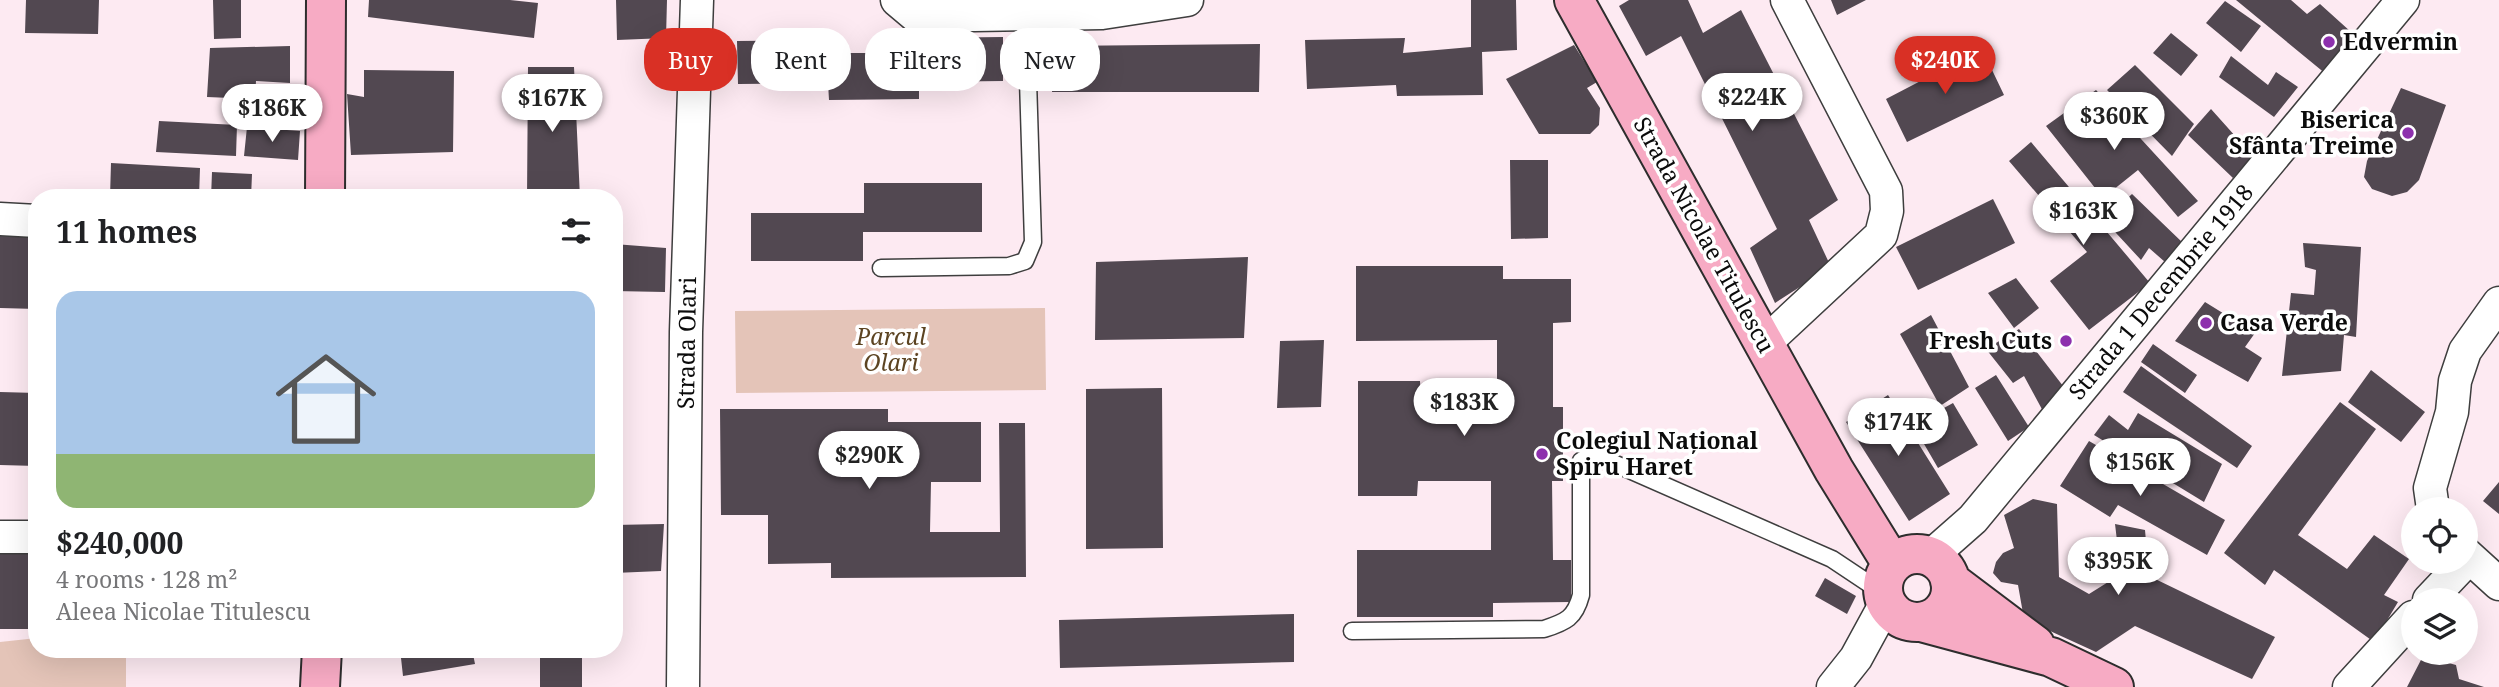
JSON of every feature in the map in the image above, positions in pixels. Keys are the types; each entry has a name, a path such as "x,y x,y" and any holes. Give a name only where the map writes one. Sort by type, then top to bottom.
{"main road":[{"path":"325,189 326,0"},
{"name":"Strada Nicolae Titulescu","path":"1574,0 1834,470 1913,584 2114,687"},
{"name":"Strada Nicolae Titulescu","path":"1913,584 2051,657"},
{"path":"320,687 322,658"}],"street":[{"name":"Strada Olari","path":"683,687 687,332 697,0"},
{"path":"897,0 916,16 1026,15 1186,0"},
{"path":"1764,344 1881,235 1887,211 1886,191 1787,0"},
{"name":"Strada 1 Decembrie 1918","path":"1833,687 1913,584 1973,519 2403,0"},
{"path":"0,219 28,221"},
{"path":"2431,497 2430,488 2452,412 2455,381 2465,351 2499,303"},
{"path":"0,537 28,537"},
{"path":"2478,568 2499,584"},
{"path":"2440,588 2452,574"},
{"path":"2349,687 2401,630"}],"lane":[{"path":"881,268 1009,265 1025,261 1033,242 1026,15"},
{"path":"1352,631 1544,629 1561,624 1577,611 1581,596 1581,461 1590,455 1832,559 1913,584"}],"green space":[{"name":"Parcul Olari","path":"1045,308 1046,390 736,393 735,311"},
{"path":"28,639 28,658 126,658 126,687 0,687 0,642"}],"building":[{"path":"26,0 99,0 98,34 25,33"},
{"path":"213,0 241,0 241,38 214,39"},
{"path":"369,0 510,0 538,3 534,38 368,17"},
{"path":"616,0 667,0 666,28 644,28 644,39 617,40"},
{"path":"1471,0 1516,0 1517,50 1482,52 1483,95 1397,96 1396,85 1307,89 1305,40 1405,38 1403,53 1471,47"},
{"path":"1629,0 1688,0 1703,33 1741,10 1838,200 1809,220 1831,267 1775,303 1750,248 1777,229 1681,36 1646,56 1619,6"},
{"path":"1831,0 1866,0 1837,15"},
{"path":"2236,0 2291,0 2307,14 2320,4 2361,41 2332,79"},
{"path":"2225,1 2261,26 2241,52 2206,23"},
{"path":"2171,33 2198,55 2181,76 2153,53"},
{"path":"986,37 1000,37 1000,81 986,81"},
{"path":"737,41 751,41 751,84 738,84"},
{"path":"1260,44 1259,92 1052,92 1100,91 1100,46"},
{"path":"1574,45 1597,82 1587,88 1600,108 1599,125 1590,134 1539,134 1506,79"},
{"path":"290,46 290,83 256,81 255,99 207,97 210,48"},
{"path":"1982,49 2004,95 1907,142 1886,99"},
{"path":"851,53 865,53 865,91 919,91 919,99 829,100 828,91 851,91"},
{"path":"2231,56 2268,85 2276,72 2298,87 2274,117 2219,77"},
{"path":"2135,65 2194,124 2172,156 2107,90"},
{"path":"528,67 574,67 580,189 527,189"},
{"path":"364,70 454,71 453,152 351,155 347,94 364,97"},
{"name":"Biserica Sfânta Treime","path":"2401,88 2446,105 2419,180 2407,192 2392,196 2372,189 2364,177 2367,161"},
{"path":"2096,90 2198,201 2178,217 2138,170 2103,198 2046,126"},
{"path":"2211,109 2253,156 2233,178 2188,135"},
{"path":"159,121 237,125 236,156 156,152"},
{"path":"247,127 300,131 298,160 244,156"},
{"path":"2031,142 2150,283 2089,330 2050,281 2087,252 2009,161"},
{"path":"1510,160 1548,160 1548,238 1511,239"},
{"path":"111,163 200,168 199,189 110,189"},
{"path":"212,172 252,174 251,189 211,189"},
{"path":"864,183 982,183 982,232 863,232 863,261 751,261 751,213 864,213"},
{"path":"2132,194 2183,243 2165,262 2149,248 2141,260 2104,220"},
{"path":"1993,199 2015,243 1918,290 1896,247"},
{"path":"0,236 28,237 28,309 0,308"},
{"path":"2303,243 2361,247 2356,337 2344,335 2341,371 2282,376 2291,293 2314,295 2316,270 2305,267"},
{"path":"623,245 666,248 665,292 623,291"},
{"path":"1248,257 1244,338 1095,340 1096,262"},
{"path":"1356,266 1503,266 1503,279 1571,279 1571,322 1553,323 1553,407 1563,407 1563,481 1552,481 1553,560 1571,560 1571,602 1493,603 1493,617 1357,617 1357,550 1491,550 1491,481 1418,481 1417,496 1358,496 1358,381 1420,381 1421,398 1497,398 1497,340 1356,341"},
{"path":"2016,278 2039,308 2014,328 1988,293"},
{"path":"2205,302 2255,333 2245,347 2262,358 2248,382 2175,341"},
{"path":"1931,315 1969,387 1940,406 1900,334"},
{"path":"2019,329 2070,395 2044,413 2024,376 2013,383 1986,349"},
{"path":"1324,340 1321,407 1277,408 1280,341"},
{"path":"2153,344 2197,375 2185,393 2141,362"},
{"path":"2141,366 2252,446 2237,468 2123,392"},
{"path":"2371,370 2425,412 2401,442 2348,402"},
{"path":"1996,375 2029,427 2008,441 1975,388"},
{"path":"1162,388 1163,548 1086,549 1086,389"},
{"path":"0,392 28,393 28,466 0,465"},
{"path":"1888,395 1950,494 1909,521 1846,422"},
{"path":"2340,402 2376,429 2298,535 2347,569 2374,535 2401,554 2401,571 2384,595 2398,602 2374,642 2274,570 2265,585 2224,553"},
{"path":"1953,403 1978,445 1938,468 1913,425"},
{"path":"720,409 888,409 888,422 981,422 981,482 931,482 930,532 1000,532 999,423 1025,423 1026,577 831,578 831,563 768,564 768,515 721,515"},
{"path":"2138,413 2222,464 2204,502 2094,435 2109,415 2128,430"},
{"path":"2089,441 2225,520 2207,555 2118,505 2110,517 2060,486"},
{"path":"2499,482 2499,514 2483,501"},
{"path":"2033,499 2057,504 2059,577 2089,594 2121,574 2115,524 2145,530 2149,576 2275,637 2252,679 2135,626 2096,652 2024,619 2018,585 2001,582 1993,573 1996,562 2003,553 2014,548 2004,515"},
{"path":"664,524 661,571 623,573 623,525"},
{"path":"0,549 28,549 28,629 0,629"},
{"path":"1825,578 1856,596 1847,614 1815,596"},
{"path":"1294,614 1294,662 1060,668 1059,620"},
{"path":"401,658 474,658 475,664 403,676"},
{"path":"540,658 582,658 582,687 540,687"},
{"path":"2418,665 2456,665 2459,679 2484,687 2407,687"}],"place":[{"name":"Edvermin","path":"2329,42"},
{"name":"Biserica Sfânta Treime","path":"2408,133"},
{"name":"Casa Verde","path":"2206,323"},
{"name":"Fresh Cuts","path":"2066,341"},
{"name":"Colegiul Național Spiru Haret","path":"1542,454"}]}
